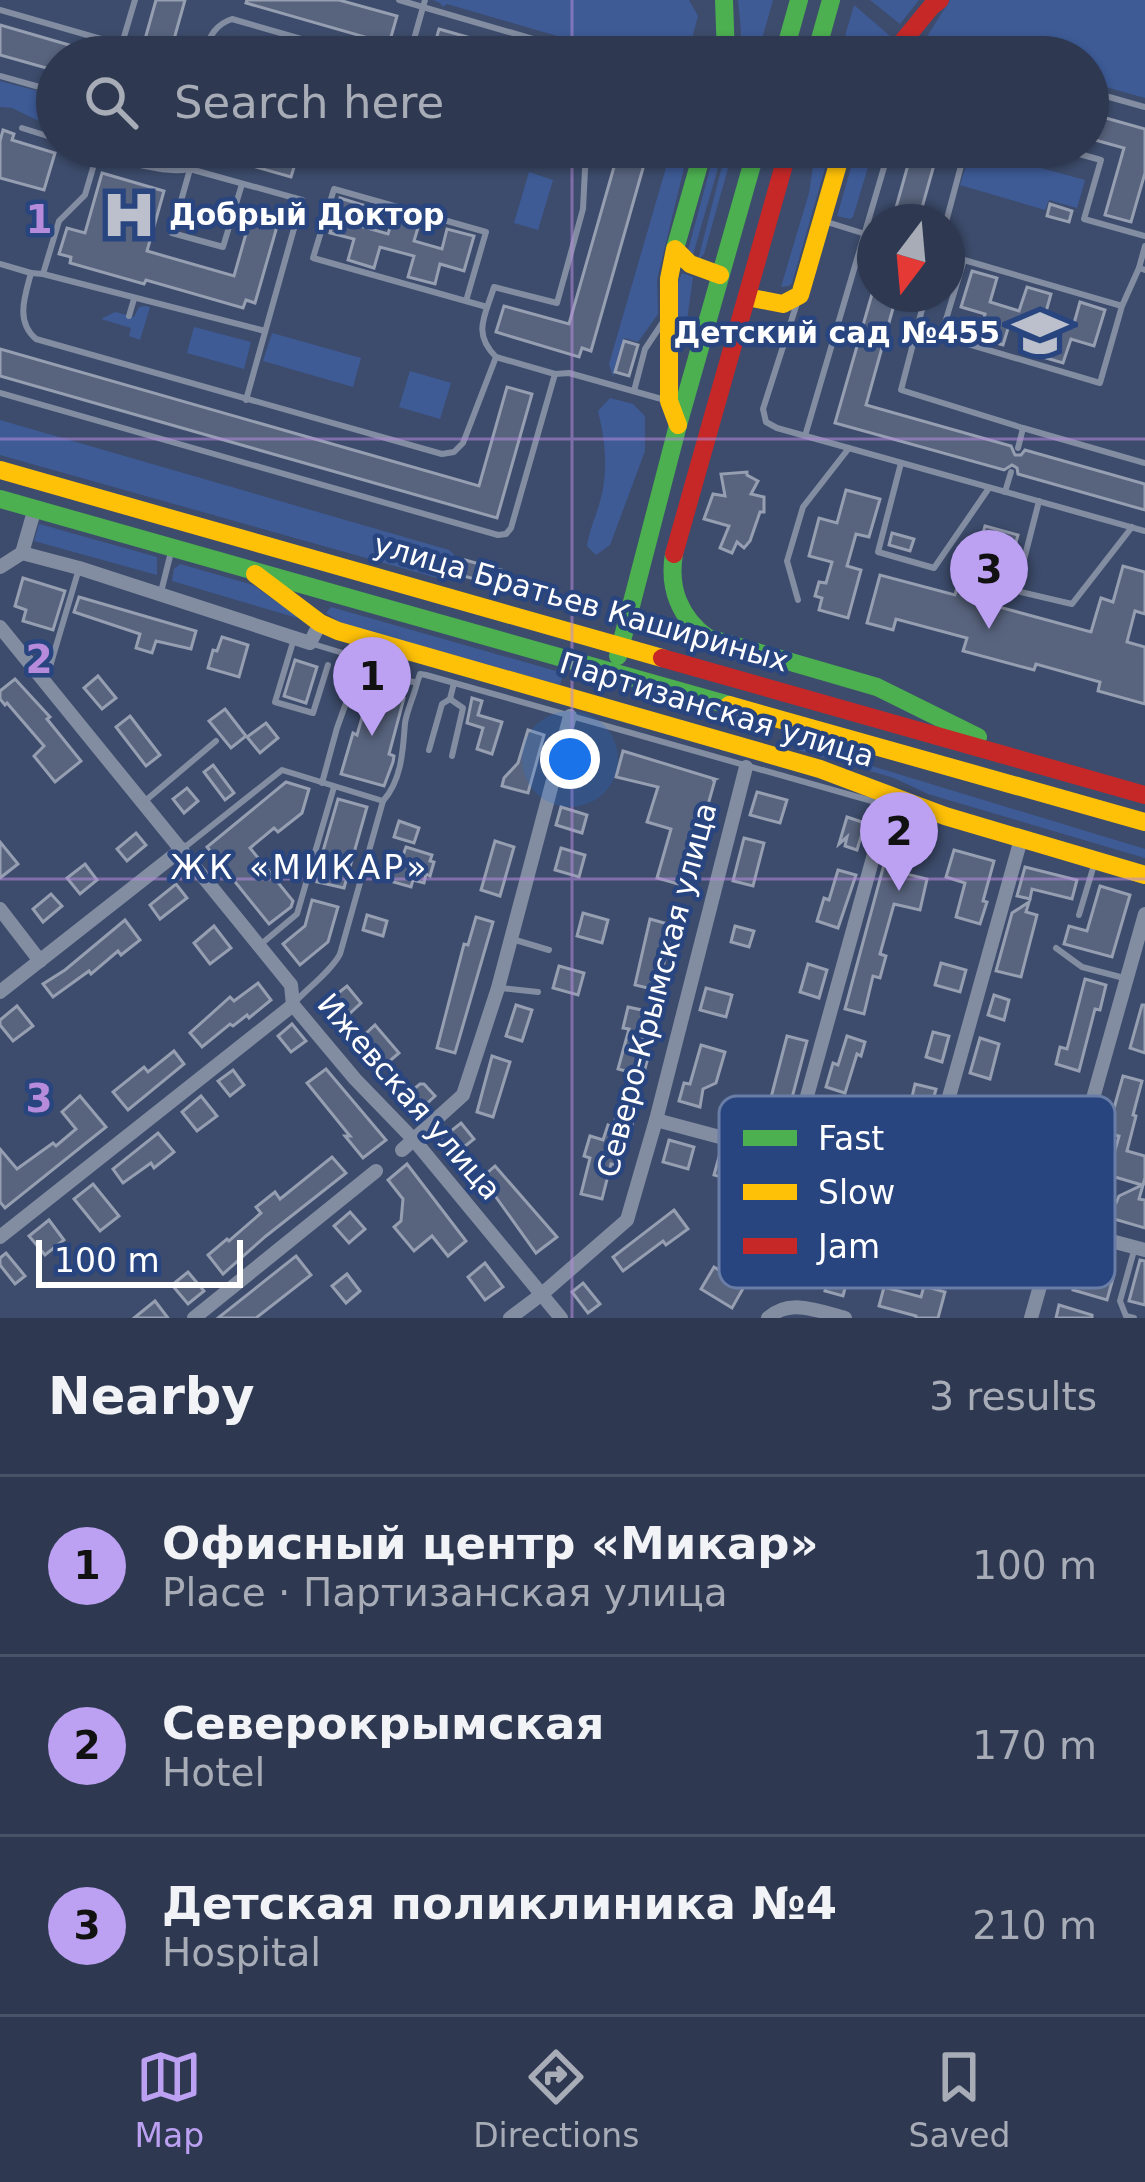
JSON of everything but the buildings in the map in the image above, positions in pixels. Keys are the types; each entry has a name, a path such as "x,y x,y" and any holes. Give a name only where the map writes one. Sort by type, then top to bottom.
{"main road":[{"path":"724,0 728,36"},
{"path":"789,36 799,0"},
{"path":"821,36 831,0"},
{"path":"907,36 935,2"},
{"path":"678,425 669,401 669,279 698,168"},
{"path":"643,717 623,699 614,671 751,168"},
{"path":"783,168 672,560 672,584 681,610 698,632 718,643 877,687 1027,761"},
{"path":"747,297 783,304 800,295 837,168"},
{"path":"675,249 683,262 720,275"},
{"name":"улица Братьев Кашириных","path":"0,470 1145,794"},
{"name":"улица Братьев Кашириных","path":"0,500 1145,822"},
{"path":"246,567 329,627"},
{"name":"Партизанская улица","path":"329,627 446,671 643,717 820,769 888,801 1145,875"}],"street":[{"path":"0,567 22,553 35,508"},
{"path":"22,553 302,641 329,627"},
{"name":"Ижевская улица","path":"0,627 260,945 291,985 293,1005 408,1145 561,1318"},
{"path":"408,1145 463,1095 498,988 570,716"},
{"name":"Северо-Крымская улица","path":"510,1318 627,1220 746,767"},
{"path":"807,1096 888,801"},
{"path":"949,1096 1021,839"},
{"path":"0,992 182,849"},
{"path":"0,909 40,961"},
{"path":"1094,1096 1127,979 1139,958 1145,914"},
{"path":"0,1237 293,1005"},
{"path":"656,1120 719,1136"},
{"path":"194,1318 376,1171"},
{"path":"1031,1318 1039,1288"},
{"path":"768,1318 779,1308 801,1307 845,1318"}],"lane":[{"path":"125,36 135,0"},
{"path":"399,0 424,3 529,36"},
{"path":"415,36 424,3"},
{"path":"0,10 91,36"},
{"path":"210,36 220,23 232,20 289,36"},
{"path":"0,76 36,86"},
{"path":"1109,97 1145,107"},
{"path":"22,128 36,132"},
{"path":"44,274 59,220 79,204 93,168"},
{"path":"157,168 190,169 302,200 246,400"},
{"path":"585,168 583,209 557,303 494,287 481,329 484,345 496,357 669,401"},
{"path":"874,204 884,168"},
{"path":"951,204 960,168"},
{"path":"1099,168 1084,219 1145,236"},
{"path":"190,169 172,233 224,247 242,184"},
{"path":"466,301 486,232 334,189 313,258 466,301 488,307"},
{"path":"821,221 857,232"},
{"path":"1122,306 964,260 940,336 1100,383 1122,306 1142,269 1145,246"},
{"path":"805,436 857,261"},
{"path":"0,264 265,332"},
{"path":"31,273 22,309 25,326 36,339 442,454 464,443 496,357"},
{"path":"800,295 764,409 766,422 1145,531"},
{"path":"129,316 134,299"},
{"path":"921,312 901,390 1145,463"},
{"path":"634,391 645,350 668,314"},
{"path":"0,393 498,535 511,528 554,374"},
{"path":"1018,448 1023,428"},
{"path":"798,600 787,561 802,507 849,448"},
{"path":"901,463 878,552 934,568 989,488"},
{"path":"1005,492 1011,472"},
{"path":"1039,501 1016,590 1072,604 1132,527"},
{"path":"160,595 172,546"},
{"path":"45,684 79,568"},
{"path":"322,783 359,667 356,657 302,641 275,702 313,713 328,664"},
{"path":"359,667 417,683"},
{"path":"293,1005 340,954 382,801 392,790 420,674 446,671 454,683 746,767 888,801"},
{"path":"429,750 442,704 450,699 454,683"},
{"path":"450,699 463,708 452,756"},
{"path":"145,801 216,741"},
{"path":"182,849 282,770 382,801"},
{"path":"260,945 297,914 334,787"},
{"path":"1079,915 1095,861"},
{"path":"509,939 549,950"},
{"path":"1056,948 1082,967 1127,979"},
{"path":"498,988 538,992"},
{"path":"1129,1317 1120,1301 1140,1249"}],"shaded area":[{"path":"433,0 689,0 698,16 693,36 557,36"},
{"path":"738,0 773,0 763,36 741,36"},
{"path":"870,0 919,0 900,24"},
{"path":"950,0 1145,0 1145,98 1109,88 1109,36 927,36"},
{"path":"854,5 890,36 845,36"},
{"path":"0,81 36,90 36,120 0,107"},
{"path":"666,168 684,168 657,280 658,314 638,342 624,338 613,377 609,364"},
{"path":"710,168 718,168 692,258 688,250"},
{"path":"722,168 728,168 704,254 698,260"},
{"path":"813,168 825,168 792,283 781,287"},
{"path":"851,168 868,168 853,217 837,216"},
{"path":"965,168 1041,168 1085,180 1077,208 1049,200 1045,210 960,185"},
{"path":"529,172 553,180 538,230 514,223"},
{"path":"682,273 693,277 675,364 678,282"},
{"path":"144,306 150,307 140,340 129,336 131,328 101,319 115,312 134,317"},
{"path":"194,327 251,342 244,369 187,353"},
{"path":"272,333 361,358 353,387 263,361"},
{"path":"410,371 451,383 440,419 399,407"},
{"path":"610,398 633,404 645,416 645,451 610,545 596,555 587,546 605,472 598,411"},
{"path":"0,420 449,550 454,555 450,577 441,579 0,455"},
{"path":"39,524 157,557 157,575 34,541"},
{"path":"180,564 253,585 301,619 172,581"},
{"path":"331,607 563,673 560,685 343,624 326,613"},
{"path":"796,743 1145,849 1145,858 928,794 894,778 798,750"}],"traffic: fast":[{"path":"724,0 725,36"},
{"path":"789,36 799,0"},
{"path":"821,36 831,0"},
{"path":"675,249 698,168"},
{"path":"618,656 751,168"},
{"path":"0,499 729,705"},
{"path":"674,554 678,601 708,638 877,687 978,737"}],"traffic: slow":[{"path":"747,297 783,304 800,295 837,168"},
{"path":"678,425 669,401 669,279 675,249 690,264 720,275"},
{"path":"0,470 662,658"},
{"path":"255,574 338,631 820,769 945,816 1145,875"},
{"path":"729,705 1145,822"}],"traffic: jam":[{"path":"907,36 940,0"},
{"path":"674,554 783,168"},
{"path":"662,658 1145,795"}],"place":[{"name":"Добрый Доктор","path":"129,215"},
{"name":"Детский сад №455","path":"1040,333"},
{"name":"Детская поликлиника №4","path":"989,629"},
{"name":"Офисный центр «Микар»","path":"372,736"},
{"name":"Северокрымская","path":"899,891"}],"district":[{"name":"ЖК «МИКАР»","path":"300,867"}]}
